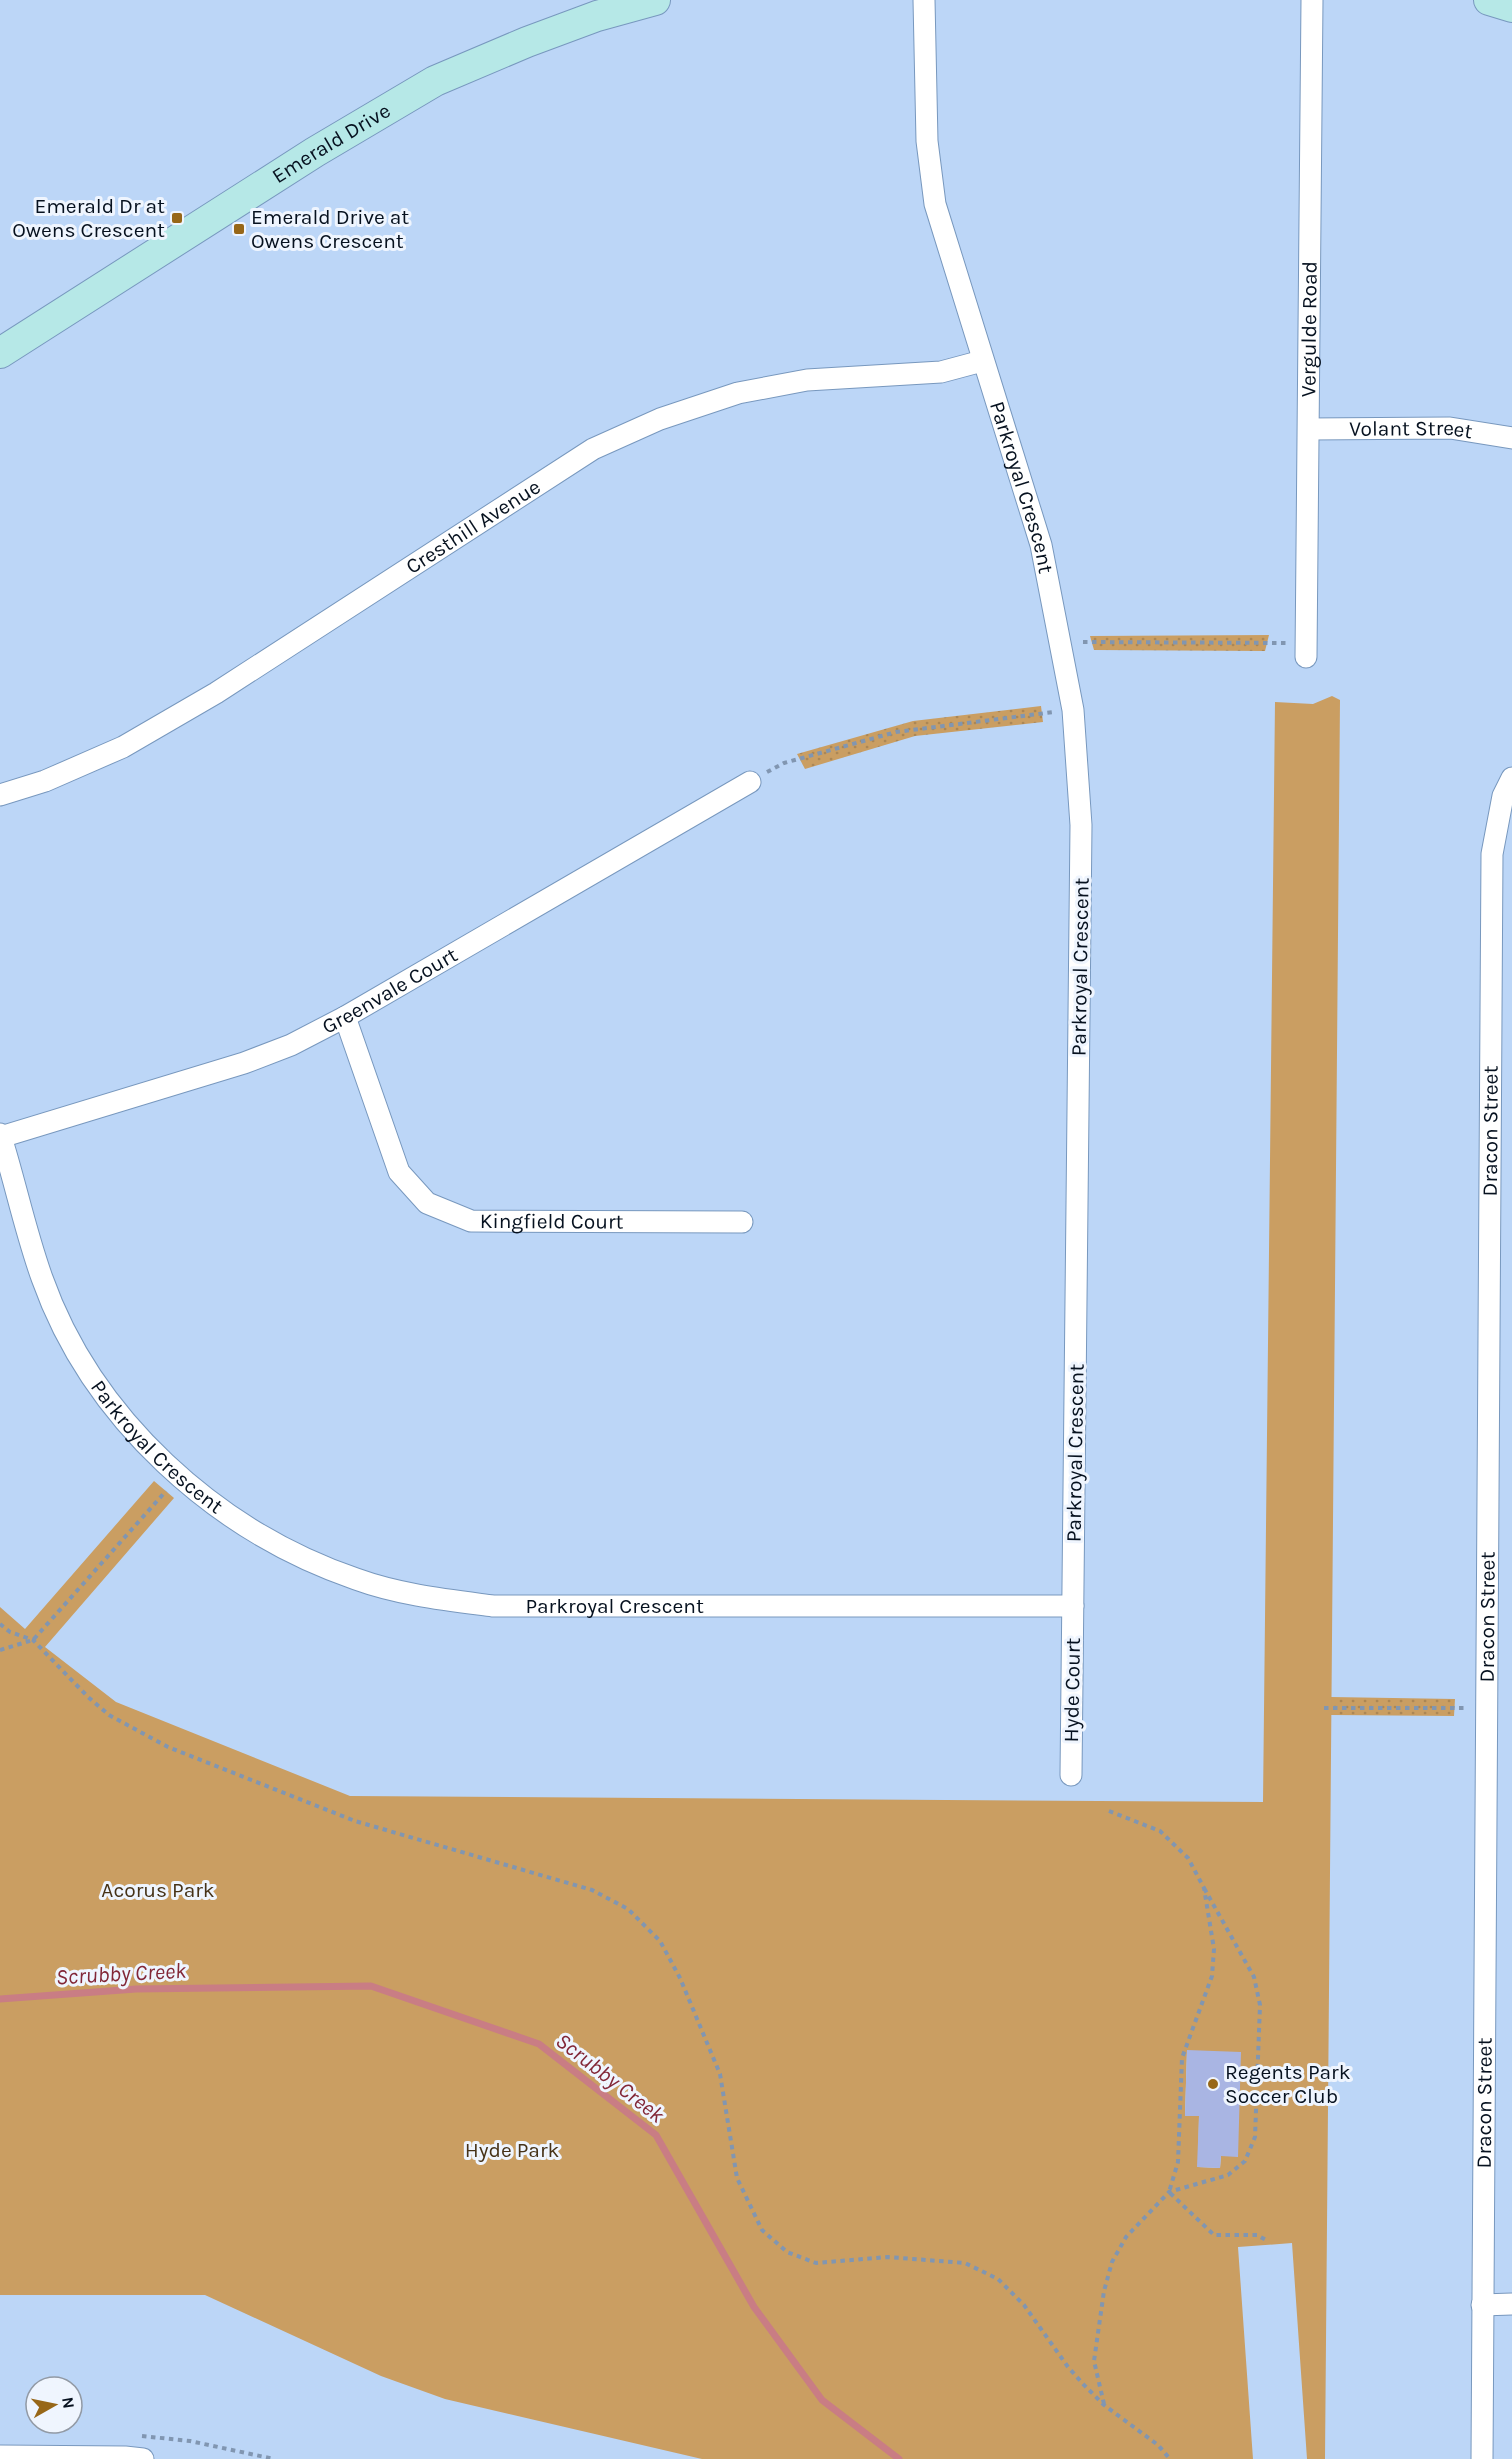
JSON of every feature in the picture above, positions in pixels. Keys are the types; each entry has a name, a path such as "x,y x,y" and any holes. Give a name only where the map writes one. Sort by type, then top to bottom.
{"street":[{"name":"Emerald Drive","path":"0,353 315,152 435,81 527,42 597,16 655,0"},
{"name":"Parkroyal Crescent","path":"1,1136 42,1278 71,1343 105,1394 143,1443 178,1477 241,1524 300,1556 356,1580 438,1599 494,1606 1073,1606 1081,825 1073,710 1041,545 935,204 927,141 924,0"},
{"name":"Vergulde Road","path":"1306,650 1312,0"},
{"path":"1489,0 1512,7"},
{"name":"Cresthill Avenue","path":"0,795 45,781 123,747 216,693 593,449 612,440 660,419 738,393 807,380 941,372 982,361"},
{"name":"Volant Street","path":"1309,429 1450,428 1512,438"},
{"name":"Dracon Street","path":"1482,2459 1492,854 1503,796 1512,778"},
{"name":"Greenvale Court","path":"1,1136 244,1063 291,1045 345,1017 750,782"},
{"name":"Kingfield Court","path":"345,1017 399,1172 427,1203 471,1221 742,1222"},
{"name":"Hyde Court","path":"1071,1775 1073,1606"},
{"path":"1482,2305 1512,2304"},
{"path":"0,2456 143,2459"}],"path":[{"path":"1083,642 1306,650"},
{"path":"750,782 784,763 896,732 1073,710"},
{"path":"0,1650 33,1640 178,1477"},
{"path":"0,1624 10,1632 33,1640 88,1697 109,1715 168,1747 356,1821 592,1890 627,1909 660,1941 680,1978 720,2074 737,2178 762,2230 787,2252 816,2263 888,2257 965,2263 998,2279 1024,2305 1068,2367 1104,2405 1158,2445 1170,2459"},
{"path":"1324,1708 1468,1708 1468,1698"},
{"path":"1109,1811 1160,1831 1188,1858 1254,1977 1260,2005 1255,2137 1245,2161 1228,2175 1169,2192"},
{"path":"1104,2405 1094,2361 1104,2291 1112,2262 1126,2237 1169,2192 1178,2162 1182,2058 1212,1976 1214,1949 1204,1888"},
{"path":"1169,2192 1209,2233 1257,2235 1266,2240"}],"green space":[{"path":"1269,635 1265,651 1094,650 1090,636"},
{"name":"Hyde Park","path":"1332,696 1340,700 1325,2459 1307,2459 1292,2243 1238,2247 1253,2459 702,2459 445,2399 381,2376 205,2295 0,2295 0,1607 25,1629 154,1481 174,1498 45,1647 116,1702 350,1796 1263,1802 1275,702 1313,704","holes":["1187,2050 1238,2156 1221,2156 1220,2168 1198,2167 1199,2116 1185,2115"]},
{"path":"1041,706 1043,722 915,736 805,769 797,754 913,721"},
{"path":"1331,1697 1455,1699 1454,1716 1331,1715"}],"building":[{"name":"Regents Park Soccer Club","path":"1187,2050 1241,2052 1238,2157 1221,2156 1220,2168 1197,2167 1199,2116 1185,2116"}],"waterway":[{"name":"Scrubby Creek","path":"0,1999 136,1989 371,1986 539,2044 656,2135 754,2307 822,2400 899,2459"}],"place":[{"name":"Emerald Dr at Owens Crescent","path":"177,218"},
{"name":"Emerald Drive at Owens Crescent","path":"239,229"},
{"name":"Regents Park Soccer Club","path":"1213,2084"}],"park label":[{"name":"Acorus Park","path":"158,1890"}]}
